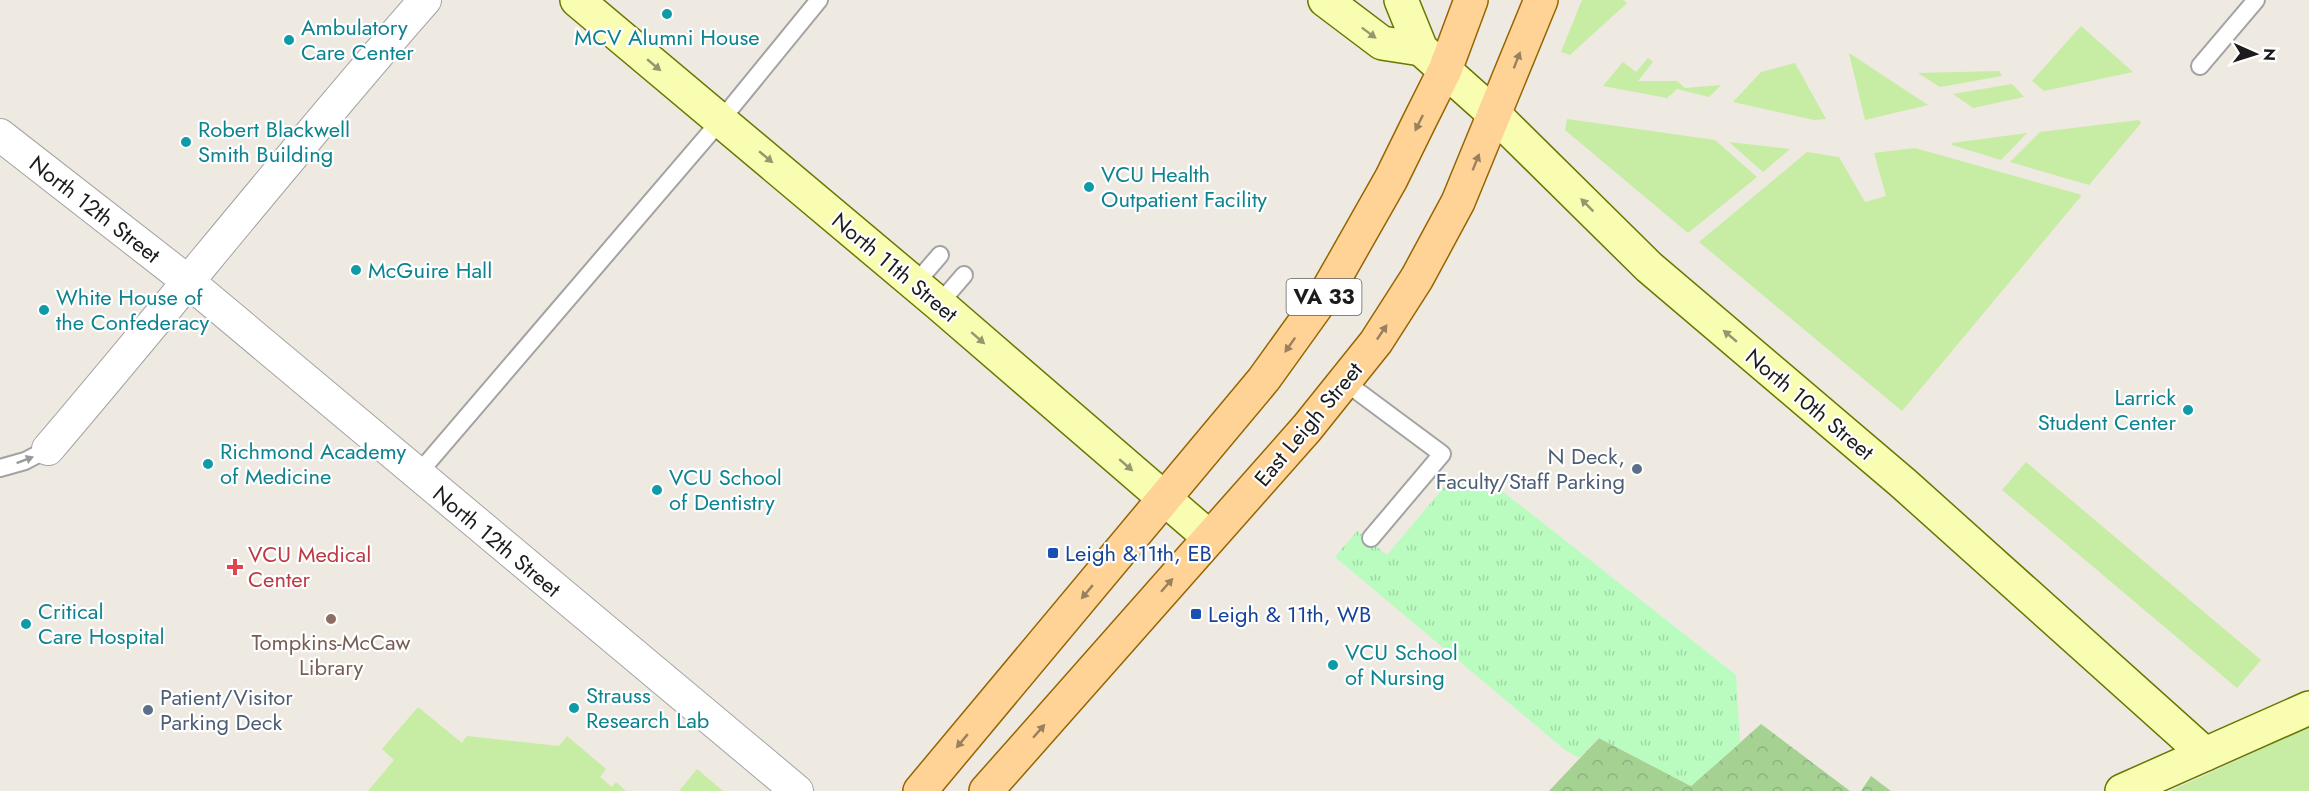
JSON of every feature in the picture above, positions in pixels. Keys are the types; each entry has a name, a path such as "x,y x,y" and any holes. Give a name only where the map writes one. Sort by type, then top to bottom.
{"main road":[{"name":"VA 33","path":"920,791 1285,352 1328,290 1391,179 1445,70 1471,0"},
{"name":"East Leigh Street","path":"986,791 1300,437 1345,382 1394,314 1437,244 1496,115 1541,0"}],"street":[{"path":"48,449 190,282 340,98 425,0"},
{"name":"North 11th Street","path":"577,0 927,294 1209,537"},
{"path":"1325,0 1382,43 1421,49"},
{"name":"North 10th Street","path":"1401,0 1421,49 1496,115 1649,267 1903,483 2205,754"},
{"name":"North 12th Street","path":"0,135 190,282 417,475 797,791"},
{"path":"2122,791 2309,708"}],"lane":[{"path":"417,475 721,120 819,0"},
{"path":"2200,66 2256,0"},
{"path":"927,294 940,255"},
{"path":"927,294 964,274"},
{"path":"1345,382 1442,454 1371,538"},
{"path":"0,468 25,461 48,449"}],"green space":[{"path":"1582,0 1623,0 1627,3 1570,55 1561,52"},
{"path":"2081,26 2133,72 2044,91 2032,81"},
{"path":"1849,53 1928,105 1865,120"},
{"path":"1648,58 1653,62 1638,81 1677,81 1685,88 1721,85 1709,97 1677,89 1667,98 1603,86 1623,62 1636,72"},
{"path":"1795,63 1826,119 1814,120 1733,102 1761,72"},
{"path":"1999,71 2002,76 1940,87 1918,73"},
{"path":"2012,84 2024,97 1973,108 1953,94"},
{"path":"1567,119 1715,140 1757,177 1688,233 1565,130"},
{"path":"2139,120 2141,123 2089,185 2010,162 2040,132"},
{"path":"2027,133 2001,160 1952,145 1952,143"},
{"path":"1729,142 1790,149 1763,172"},
{"path":"1915,148 2082,195 1902,411 1699,242 1807,152 1839,157 1865,202 1886,196 1874,153"},
{"path":"2026,462 2261,660 2237,688 2002,490"},
{"path":"1487,479 1736,675 1740,743 1691,786 1599,738 1579,758 1565,750 1335,557 1357,531 1387,555 1445,486 1456,481"},
{"path":"418,707 462,743 467,736 559,746 567,736 606,769 600,777 612,787 616,782 626,791 368,791 394,760 382,749"},
{"path":"1761,724 1850,791 1549,791 1599,738 1691,786"},
{"path":"2309,727 2309,791 2170,791"},
{"path":"697,769 723,791 679,791"},
{"path":"1871,776 1891,791 1861,791"}],"place":[{"name":"MCV Alumni House","path":"667,14"},
{"name":"Ambulatory Care Center","path":"289,40"},
{"name":"Robert Blackwell Smith Building","path":"186,142"},
{"name":"VCU Health Outpatient Facility","path":"1089,187"},
{"name":"McGuire Hall","path":"356,270"},
{"name":"White House of the Confederacy","path":"44,310"},
{"name":"Larrick Student Center","path":"2188,410"},
{"name":"Richmond Academy of Medicine","path":"208,464"},
{"name":"N Deck, Faculty/Staff Parking","path":"1637,469"},
{"name":"VCU School of Dentistry","path":"657,490"},
{"name":"Leigh &11th, EB","path":"1053,553"},
{"name":"VCU Medical Center","path":"235,567"},
{"name":"Leigh & 11th, WB","path":"1196,614"},
{"name":"Tompkins-McCaw Library","path":"331,619"},
{"name":"Critical Care Hospital","path":"26,624"},
{"name":"VCU School of Nursing","path":"1333,665"},
{"name":"Strauss Research Lab","path":"574,708"},
{"name":"Patient/Visitor Parking Deck","path":"148,710"}]}
